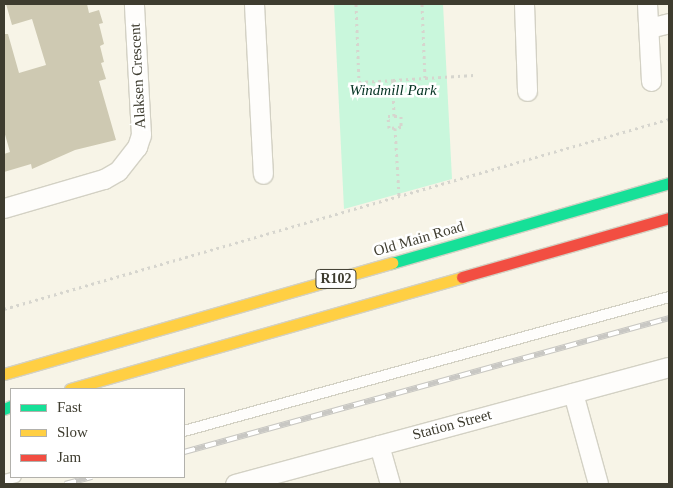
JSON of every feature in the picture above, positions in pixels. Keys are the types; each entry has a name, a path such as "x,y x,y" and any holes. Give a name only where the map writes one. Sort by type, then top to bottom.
{"main road":[{"name":"Old Main Road","path":"4,374 669,183"},
{"name":"R102","path":"74,388 669,218"}],"street":[{"name":"Alaksen Crescent","path":"4,208 104,179 118,172 137,147 141,135 134,4"},
{"path":"254,4 263,174"},
{"path":"524,4 528,91"},
{"path":"648,4 651,81"},
{"path":"649,28 669,23"},
{"name":"Station Street","path":"235,484 669,367"},
{"path":"573,393 598,484"},
{"path":"379,445 390,484"}],"lane":[{"path":"185,431 669,297"}],"path":[{"path":"356,4 359,82 474,75"},
{"path":"422,4 425,78"},
{"path":"392,80 394,116"},
{"path":"388,116 394,116 401,116 401,127 389,128 388,116"},
{"path":"4,309 669,119"},
{"path":"395,128 398,196"}],"green space":[{"name":"Windmill Park","path":"334,4 443,4 452,179 344,209"}],"building":[{"path":"6,4 87,4 89,13 99,10 103,23 99,24 104,44 100,46 104,62 101,63 106,79 99,81 116,140 75,150 32,169 31,164 4,172 4,154 10,152 4,131 4,34 8,34 19,73 46,65 32,19 12,25"}],"railway":[{"path":"185,452 669,318"},
{"path":"65,484 88,478"}],"traffic: fast":[{"path":"392,263 669,183"},
{"path":"4,409 10,406"}],"traffic: slow":[{"path":"4,374 392,263"},
{"path":"74,388 462,277"}],"traffic: jam":[{"path":"462,277 669,218"}]}
